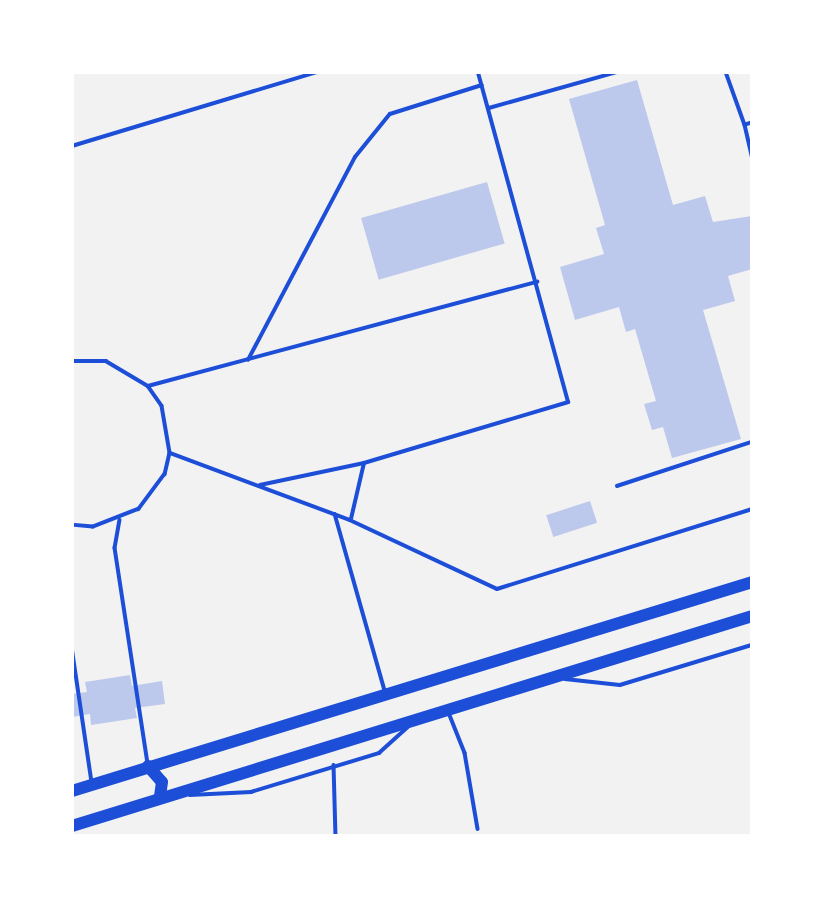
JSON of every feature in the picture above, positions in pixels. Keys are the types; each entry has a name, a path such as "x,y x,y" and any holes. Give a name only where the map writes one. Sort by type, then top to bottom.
{"highway":[{"path":"72,791 148,766 387,697 752,582"},
{"path":"72,826 160,796 752,616"},
{"path":"148,766 162,782 160,796"}],"lane":[{"path":"72,146 317,72"},
{"path":"260,485 364,463 568,402 478,72"},
{"path":"489,108 617,72"},
{"path":"726,72 745,125 752,156"},
{"path":"248,360 355,157 390,114 482,85"},
{"path":"745,125 752,123"},
{"path":"148,386 537,282"},
{"path":"72,361 106,361 148,386 162,406 170,453 154,493 120,520 72,525"},
{"path":"617,486 752,442"},
{"path":"170,453 350,520 497,589 752,509"},
{"path":"350,520 364,463"},
{"path":"335,514 387,697"},
{"path":"120,520 115,548 148,766"},
{"path":"553,677 620,685 752,645"},
{"path":"72,647 92,784"},
{"path":"448,709 465,753 478,829"},
{"path":"160,796 251,792 379,753 420,718"},
{"path":"334,765 336,836"}],"building":[{"path":"637,80 673,205 705,196 713,222 752,216 752,269 728,276 735,301 703,310 741,439 672,458 663,427 652,430 644,404 656,401 635,329 626,332 619,307 575,320 560,267 604,254 596,228 605,225 569,99"},
{"path":"487,182 505,244 379,280 361,218"},
{"path":"590,501 597,523 553,537 546,515"},
{"path":"130,675 132,686 162,681 165,704 135,708 137,718 91,725 90,714 72,717 72,694 87,692 85,682"}]}
